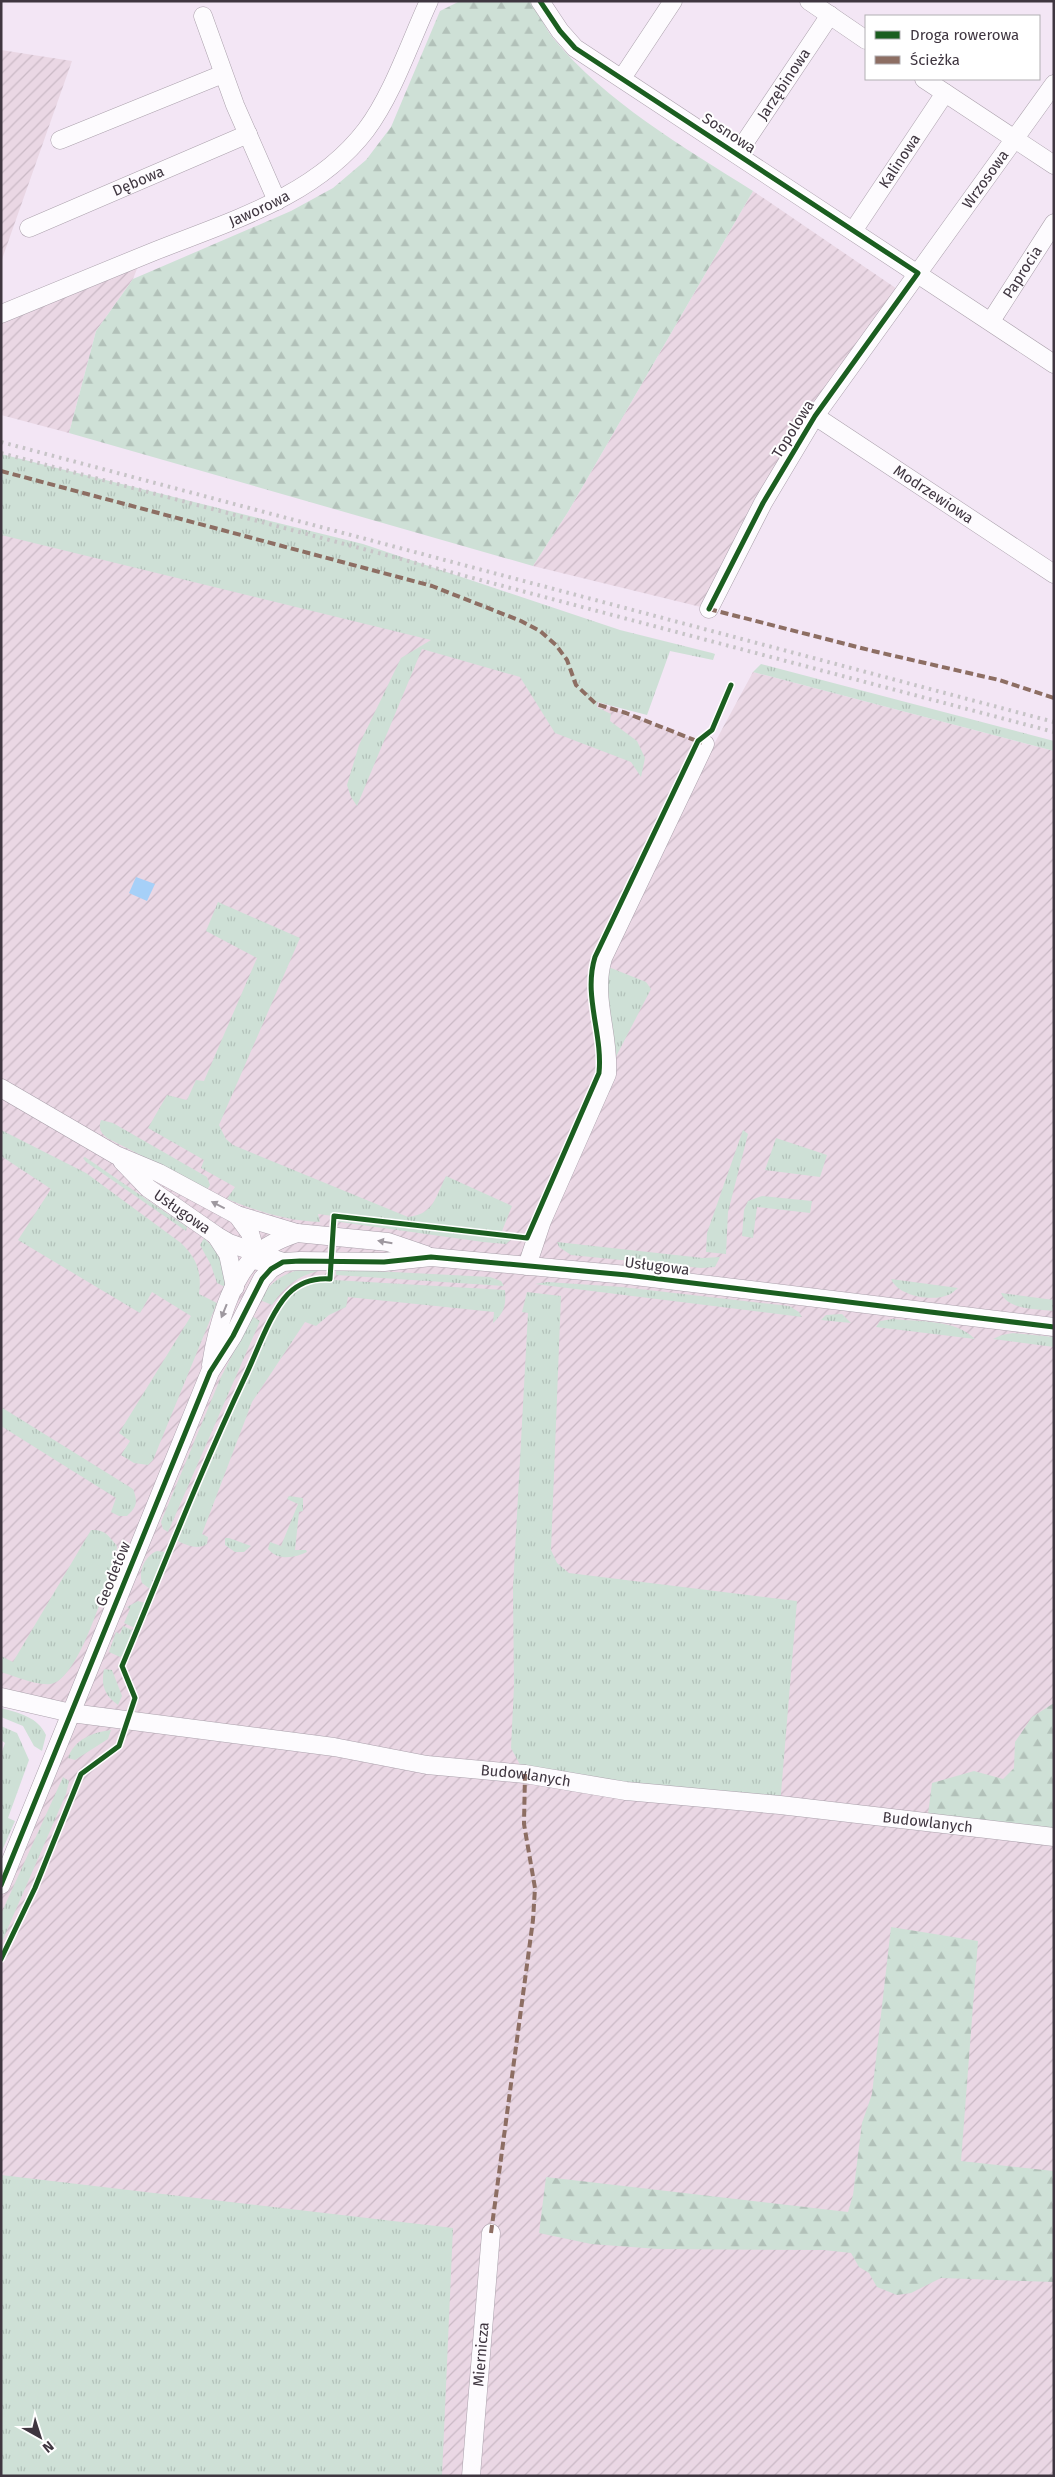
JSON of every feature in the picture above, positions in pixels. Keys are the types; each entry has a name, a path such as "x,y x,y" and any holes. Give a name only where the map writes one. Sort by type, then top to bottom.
{"street":[{"name":"Jaworowa","path":"1,314 277,201 330,168 366,130 390,87 429,1"},
{"name":"Sosnowa","path":"540,1 556,26 575,48 1054,364"},
{"path":"622,78 673,1"},
{"path":"808,1 865,39"},
{"name":"Jarzębinowa","path":"737,154 830,15"},
{"path":"203,16 223,74 277,201"},
{"path":"60,140 223,74"},
{"path":"926,80 1016,138 1054,165"},
{"name":"Wrzosowa","path":"918,273 1054,84"},
{"name":"Kalinowa","path":"854,231 945,93"},
{"name":"Dębowa","path":"29,228 248,134"},
{"name":"Paprocia","path":"991,321 1054,223"},
{"name":"Topolowa","path":"708,609 763,503 815,416 918,273"},
{"name":"Modrzewiowa","path":"815,416 1054,574"},
{"path":"527,1266 542,1221 607,1074 607,1051 598,987 603,958 705,744"},
{"name":"Usługowa","path":"1,1088 116,1155 159,1173 237,1215 296,1233 388,1242 431,1257"},
{"name":"Usługowa","path":"116,1155 148,1188 217,1236 257,1254 283,1262 384,1262 431,1257 627,1275 1054,1327"},
{"name":"Usługowa","path":"237,1215 250,1233 262,1278"},
{"name":"Geodetów","path":"210,1372 217,1329 235,1287 257,1254 277,1240 296,1233"},
{"path":"217,1236 228,1254 235,1287"},
{"path":"262,1278 271,1269 283,1262"},
{"name":"Geodetów","path":"1,1885 210,1372 233,1336 262,1278"},
{"name":"Budowlanych","path":"1,1698 71,1713 334,1747 428,1765 525,1774 626,1792 780,1805 1054,1837"},
{"name":"Miernicza","path":"471,2476 491,2233"}],"shaded area":[{"path":"1,50 72,61 1,262"},
{"path":"753,191 903,293 863,347 709,609 533,566 568,512"},
{"path":"142,256 133,279 96,331 69,433 1,415 1,314"},
{"path":"1,471 705,744 713,746 753,672 1054,751 1054,2476 1,2476 1,1885 71,1714 1,1697"}],"green space":[{"path":"460,1 532,1 553,38 597,83 621,103 673,140 753,191 568,512 533,566 69,433 96,331 133,279 291,211 333,188 366,160 391,127 440,11"},
{"path":"1,454 363,544 620,630 715,654 713,660 670,651 647,715 597,702 597,707 611,714 610,721 637,741 645,758 641,777 631,762 555,733 520,677 422,649 357,806 351,797 347,785 359,745 401,658 431,640 1,535"},
{"path":"761,664 1054,741 1054,751 753,672"},
{"path":"218,902 300,938 219,1125 226,1139 233,1145 408,1217 429,1209 446,1176 512,1206 500,1236 514,1237 506,1244 333,1221 333,1216 318,1214 320,1222 295,1220 261,1211 227,1199 235,1187 201,1168 204,1160 148,1128 167,1095 187,1100 196,1080 204,1081 257,958 206,931"},
{"path":"601,964 646,982 651,989 607,1074"},
{"path":"101,1120 113,1123 207,1177 210,1185 205,1193 162,1166 107,1138 101,1130"},
{"path":"1,1130 86,1173 181,1243 195,1260 200,1279 199,1294 217,1303 153,1460 148,1465 134,1463 121,1455 130,1441 119,1433 191,1316 152,1292 140,1313 18,1240 51,1189 1,1156"},
{"path":"743,1130 748,1134 728,1212 726,1254 706,1252 707,1233"},
{"path":"776,1138 827,1155 820,1177 765,1170"},
{"path":"85,1157 187,1227 186,1231 86,1162 83,1158"},
{"path":"762,1196 812,1201 810,1213 757,1207 753,1238 742,1236 744,1210 748,1201"},
{"path":"204,1238 218,1254 223,1266 225,1287 217,1283 211,1265 200,1245"},
{"path":"557,1242 703,1258 720,1257 715,1267 701,1268 571,1255 559,1247"},
{"path":"316,1266 318,1271 297,1279 281,1293 272,1305 260,1300 277,1280 291,1272"},
{"path":"336,1269 490,1277 501,1281 504,1286 336,1275"},
{"path":"317,1279 505,1290 505,1304 502,1312 493,1323 494,1312 348,1297 346,1307 329,1315 316,1326 305,1322 252,1402 202,1534 208,1537 207,1544 195,1547 175,1540 212,1447 282,1302 300,1285"},
{"path":"891,1279 958,1288 951,1294 941,1297 916,1296 901,1290"},
{"path":"547,1282 622,1287 789,1306 799,1312 802,1317 535,1284"},
{"path":"527,1292 561,1296 551,1550 557,1563 569,1573 797,1601 780,1805 525,1774 511,1748 514,1686 513,1588 528,1313 522,1312"},
{"path":"1001,1293 1054,1300 1054,1311 1016,1306 1005,1299"},
{"path":"842,1314 851,1323 821,1320 826,1315"},
{"path":"252,1316 260,1321 168,1532 163,1529 161,1522 221,1377"},
{"path":"893,1319 926,1321 947,1325 958,1328 975,1339 876,1327 880,1321"},
{"path":"1013,1333 1054,1337 1054,1347 993,1339"},
{"path":"1,1407 133,1489 136,1504 133,1510 127,1516 119,1516 111,1512 116,1498 1,1426"},
{"path":"289,1496 303,1498 303,1511 299,1512 295,1550 306,1550 307,1552 297,1556 282,1557 268,1549 270,1542 281,1546 298,1504 287,1499"},
{"path":"91,1530 103,1532 117,1546 115,1560 98,1608 73,1664 64,1676 49,1684 28,1681 1,1672 1,1656 13,1662"},
{"path":"225,1538 251,1546 244,1552 235,1552 225,1545"},
{"path":"157,1551 165,1552 150,1589 142,1583 141,1574 146,1560"},
{"path":"138,1601 145,1603 135,1628 124,1623 130,1609 127,1607"},
{"path":"123,1626 134,1631 124,1654 120,1657 109,1652 116,1632 120,1634"},
{"path":"104,1669 112,1670 122,1696 118,1705 109,1697 103,1685"},
{"path":"1054,1703 1054,1837 927,1822 932,1783 974,1771 1003,1779 1014,1768 1015,1742 1032,1717"},
{"path":"1,1708 33,1720 43,1729 46,1735 42,1751 34,1746 23,1726 1,1717"},
{"path":"1,1726 17,1733 29,1760 8,1818 15,1821 1,1853 1,1754 5,1743 1,1740"},
{"path":"111,1730 108,1739 75,1760 68,1758 71,1751 80,1741 92,1735"},
{"path":"63,1777 69,1781 66,1794 1,1944 1,1914"},
{"path":"891,1927 978,1941 961,2161 1054,2171 1054,2282 941,2278 911,2293 897,2295 877,2287 869,2273 859,2267 851,2253 824,2250 658,2249 591,2244 539,2233 546,2177 848,2212 853,2195 862,2123 872,2094"},
{"path":"1,2175 453,2228 442,2476 1,2476"}],"water":[{"path":"136,877 155,884 147,901 129,893"}],"railway":[{"path":"1,442 1054,722"},
{"path":"1,453 1054,732"}],"marked path":[{"path":"1,471 432,586 521,621 540,631 556,645 567,660 576,685 596,704 626,713 702,743"},
{"path":"709,609 873,651 999,680 1054,698"},
{"path":"491,2233 533,1920 535,1888 524,1824 525,1774"}],"cycle path":[{"path":"540,1 560,31 575,48 918,273 815,416 763,503 709,609"},
{"path":"1,1959 35,1888 81,1774 119,1746 135,1698 122,1666 228,1413 275,1311 297,1286 313,1280 330,1279 334,1216 527,1238 599,1073 598,1044 591,986 595,957 698,741 712,730 731,685"},
{"path":"1,1885 210,1372 233,1336 262,1279 271,1269 283,1262 384,1262 431,1257 627,1275 1054,1327"}]}
